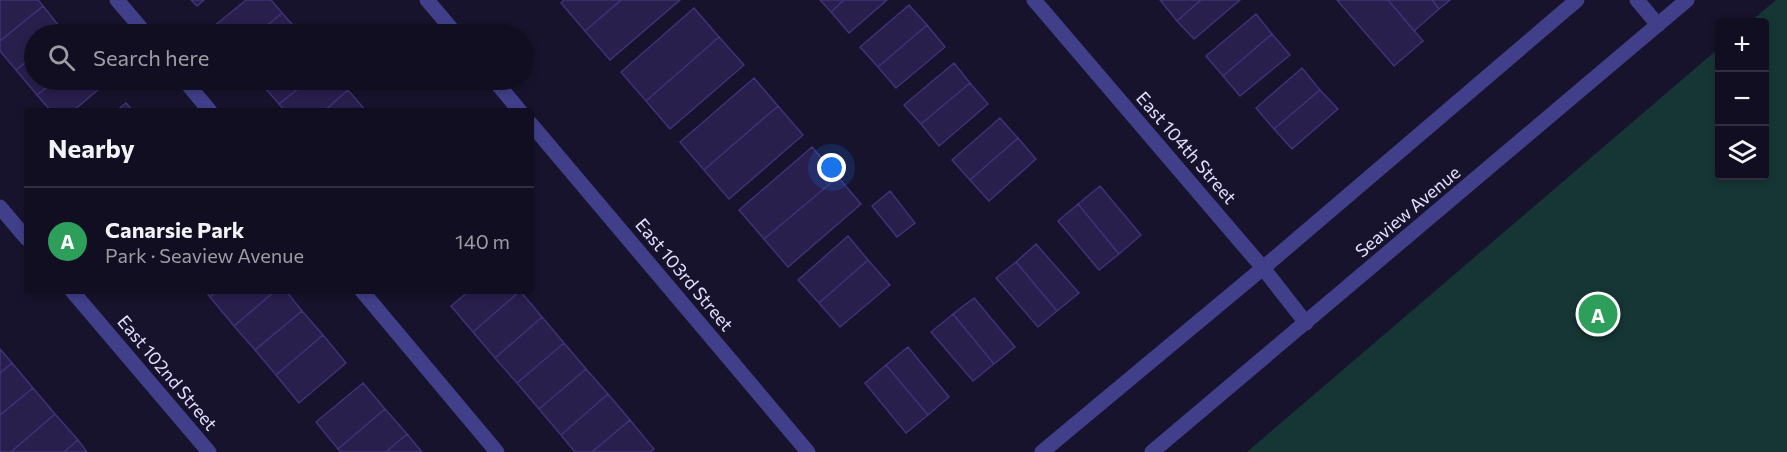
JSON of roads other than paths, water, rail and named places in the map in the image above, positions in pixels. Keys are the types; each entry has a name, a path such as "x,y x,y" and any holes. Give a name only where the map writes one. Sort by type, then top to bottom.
{"street":[{"path":"117,0 137,24"},
{"path":"427,0 447,24"},
{"name":"East 104th Street","path":"1034,0 1263,268 1306,323"},
{"path":"1042,452 1263,268 1577,0"},
{"path":"1637,0 1658,25"},
{"name":"Seaview Avenue","path":"1152,452 1687,0"},
{"path":"192,90 207,108"},
{"path":"502,90 517,108"},
{"name":"East 103rd Street","path":"534,128 808,452"},
{"path":"0,207 24,235"},
{"name":"East 102nd Street","path":"75,294 209,452"},
{"path":"365,294 497,452"}],"place":[{"name":"Canarsie Park","path":"1598,314"}]}
